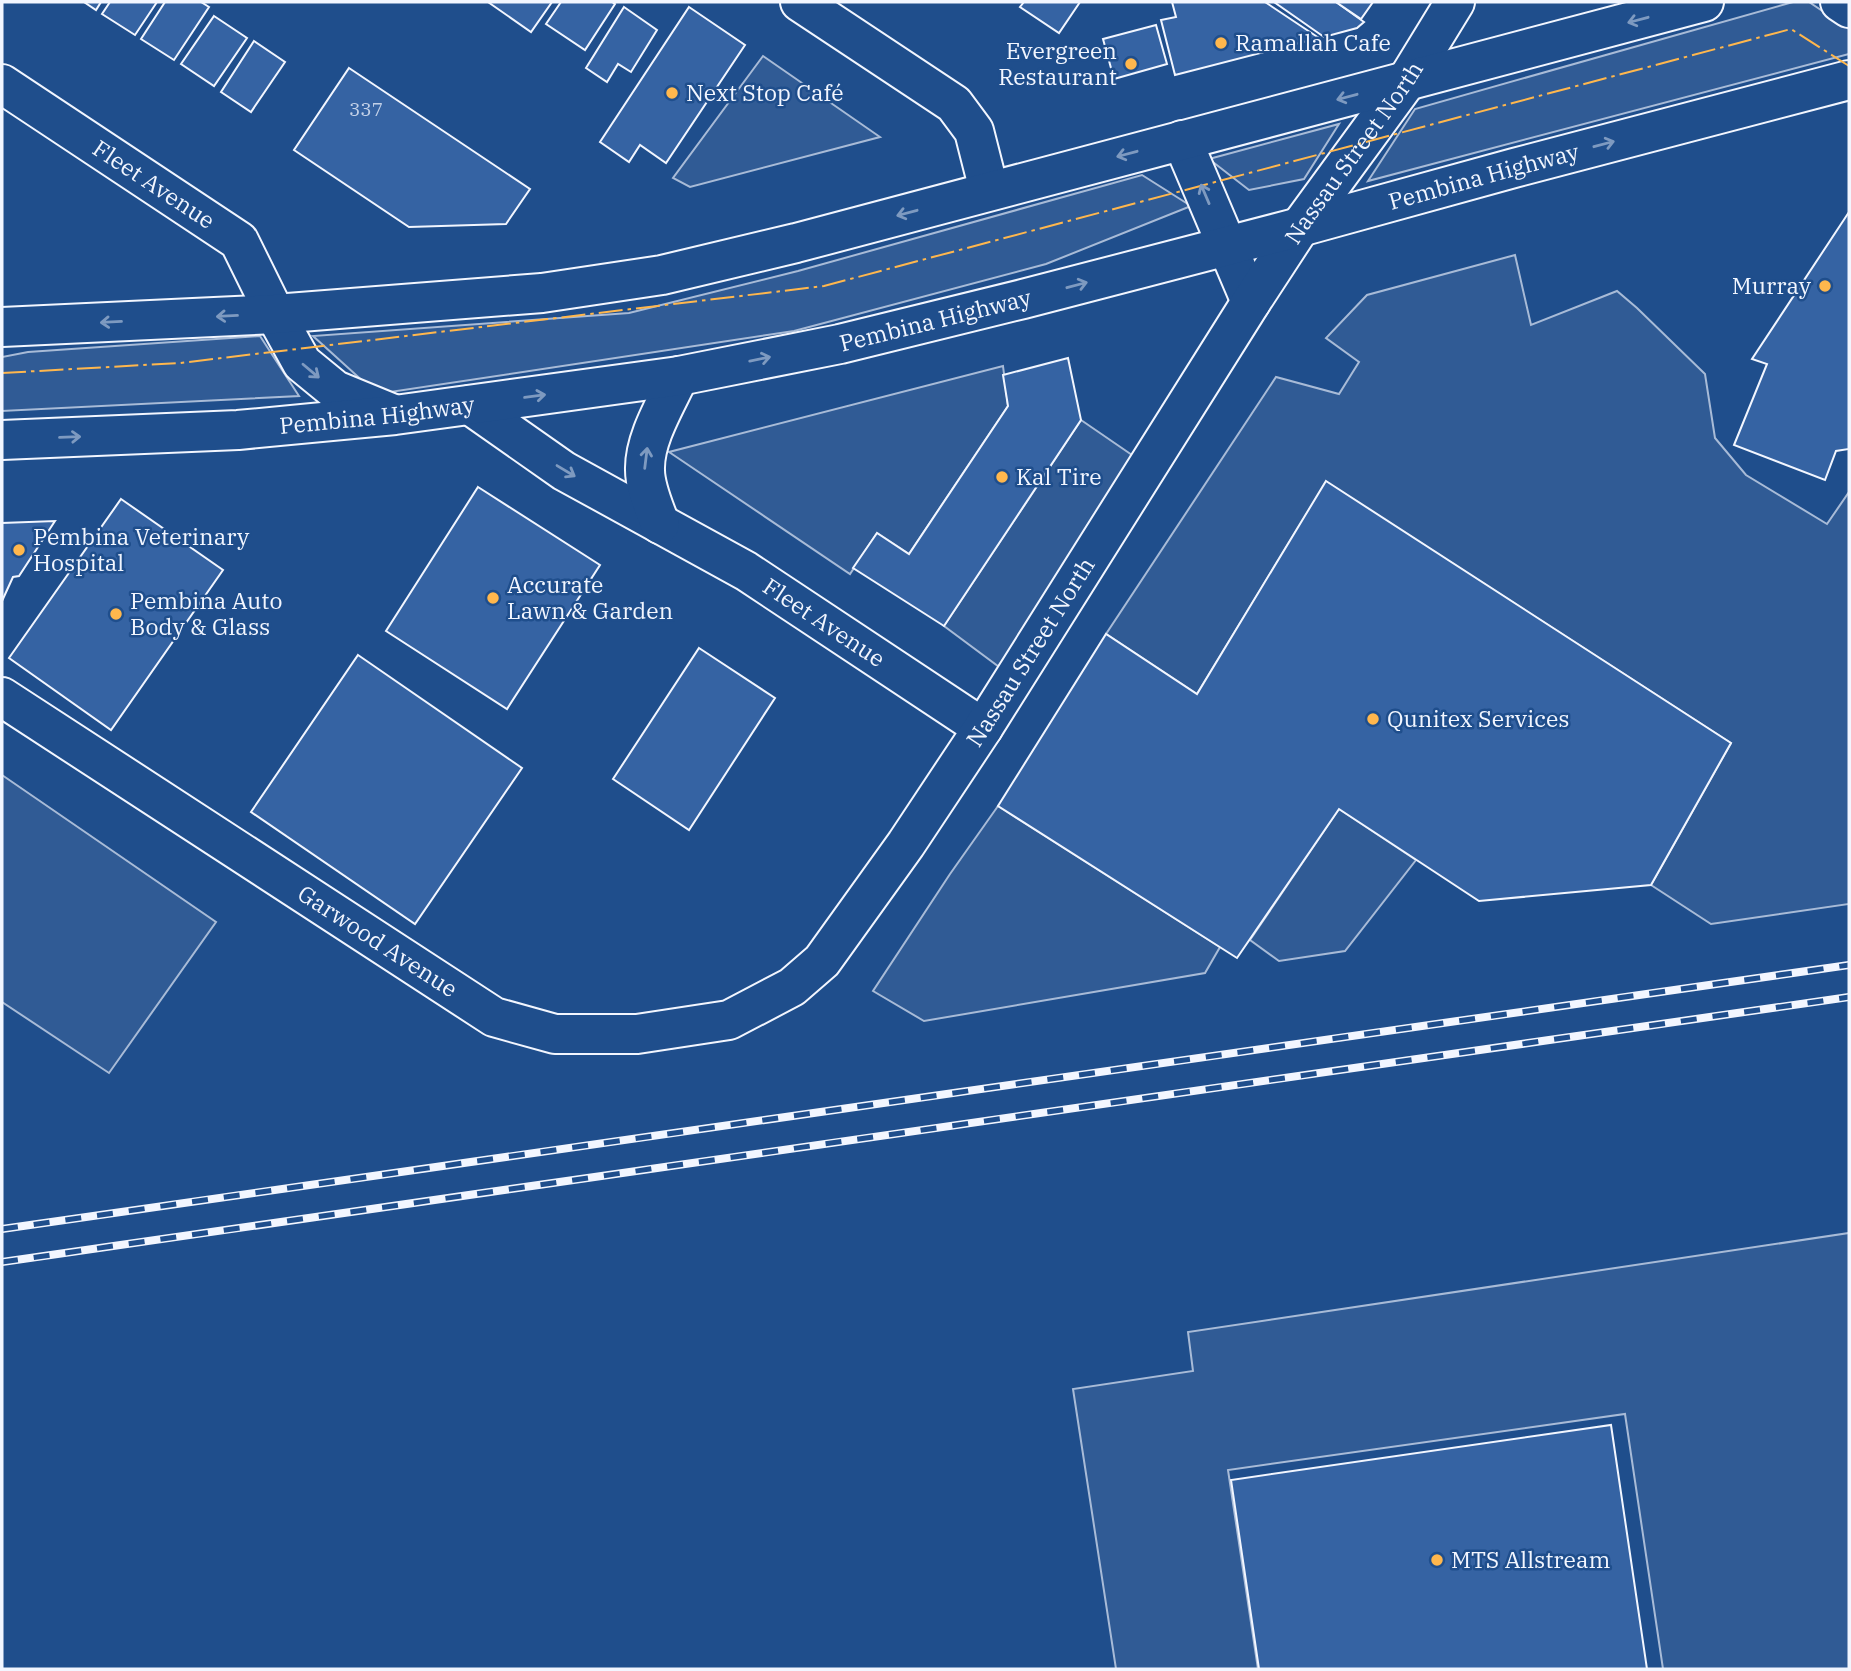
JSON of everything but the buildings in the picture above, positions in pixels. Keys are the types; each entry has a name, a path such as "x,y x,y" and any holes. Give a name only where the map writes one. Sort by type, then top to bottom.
{"main road":[{"path":"800,2 954,104 974,131 989,190"},
{"name":"Nassau Street North","path":"792,987 822,961 906,844 983,728 1251,302 1300,228 1406,82 1455,2"},
{"path":"2,327 275,314 542,293 650,278 785,246 1704,2"},
{"path":"1840,2 1849,8"},
{"name":"Pembina Highway","path":"2,440 238,430 395,415 679,376 919,326 1300,228 1514,168 1849,80"},
{"name":"Fleet Avenue","path":"2,84 239,241 302,363 335,390 395,415"},
{"path":"1182,140 1251,302"},
{"path":"660,524 649,491 645,470 646,456 648,442 679,376"},
{"name":"Fleet Avenue","path":"470,405 564,471 746,571 983,728"},
{"name":"Garwood Avenue","path":"2,697 494,1017 555,1034 637,1034 729,1020 792,987"}],"shaded area":[{"path":"1793,2 1809,2 1849,29 1849,54 1368,181 1415,109"},
{"path":"763,56 880,137 690,187 673,178"},
{"path":"1339,124 1304,179 1249,190 1209,159"},
{"path":"1142,175 1191,206 1046,264 794,331 377,394 313,336 629,313 798,271"},
{"path":"1515,255 1531,325 1617,291 1705,374 1715,438 1746,475 1827,524 1849,492 1849,904 1711,924 1651,885 1731,743 1326,482 1197,694 1106,634 1276,377 1339,394 1359,362 1326,338 1367,295"},
{"path":"260,336 299,396 2,411 2,357 28,352"},
{"path":"1003,366 1008,406 909,554 877,533 850,574 669,452"},
{"path":"1081,420 1148,466 1014,678 944,626"},
{"path":"2,775 216,922 109,1073 2,1002"},
{"path":"998,806 1220,947 1205,973 924,1021 873,991"},
{"path":"1339,809 1416,860 1345,951 1279,961 1250,940"},
{"path":"1849,1233 1849,1669 1663,1669 1625,1414 1228,1470 1258,1669 1116,1669 1073,1389 1193,1371 1188,1332"}],"railway":[{"path":"2,1229 1849,965"},
{"path":"2,1262 1849,997"}],"power":[{"path":"2,373 180,363 824,286 1791,29 1849,66"}],"place":[{"name":"Ramallah Cafe","path":"1221,43"},
{"name":"Evergreen Restaurant","path":"1131,64"},
{"name":"Next Stop Café","path":"672,93"},
{"name":"Murray","path":"1825,286"},
{"name":"Kal Tire","path":"1002,477"},
{"name":"Pembina Veterinary Hospital","path":"19,550"},
{"name":"Accurate Lawn & Garden","path":"493,598"},
{"name":"Pembina Auto Body & Glass","path":"116,614"},
{"name":"Qunitex Services","path":"1373,719"},
{"name":"MTS Allstream","path":"1437,1560"}]}
